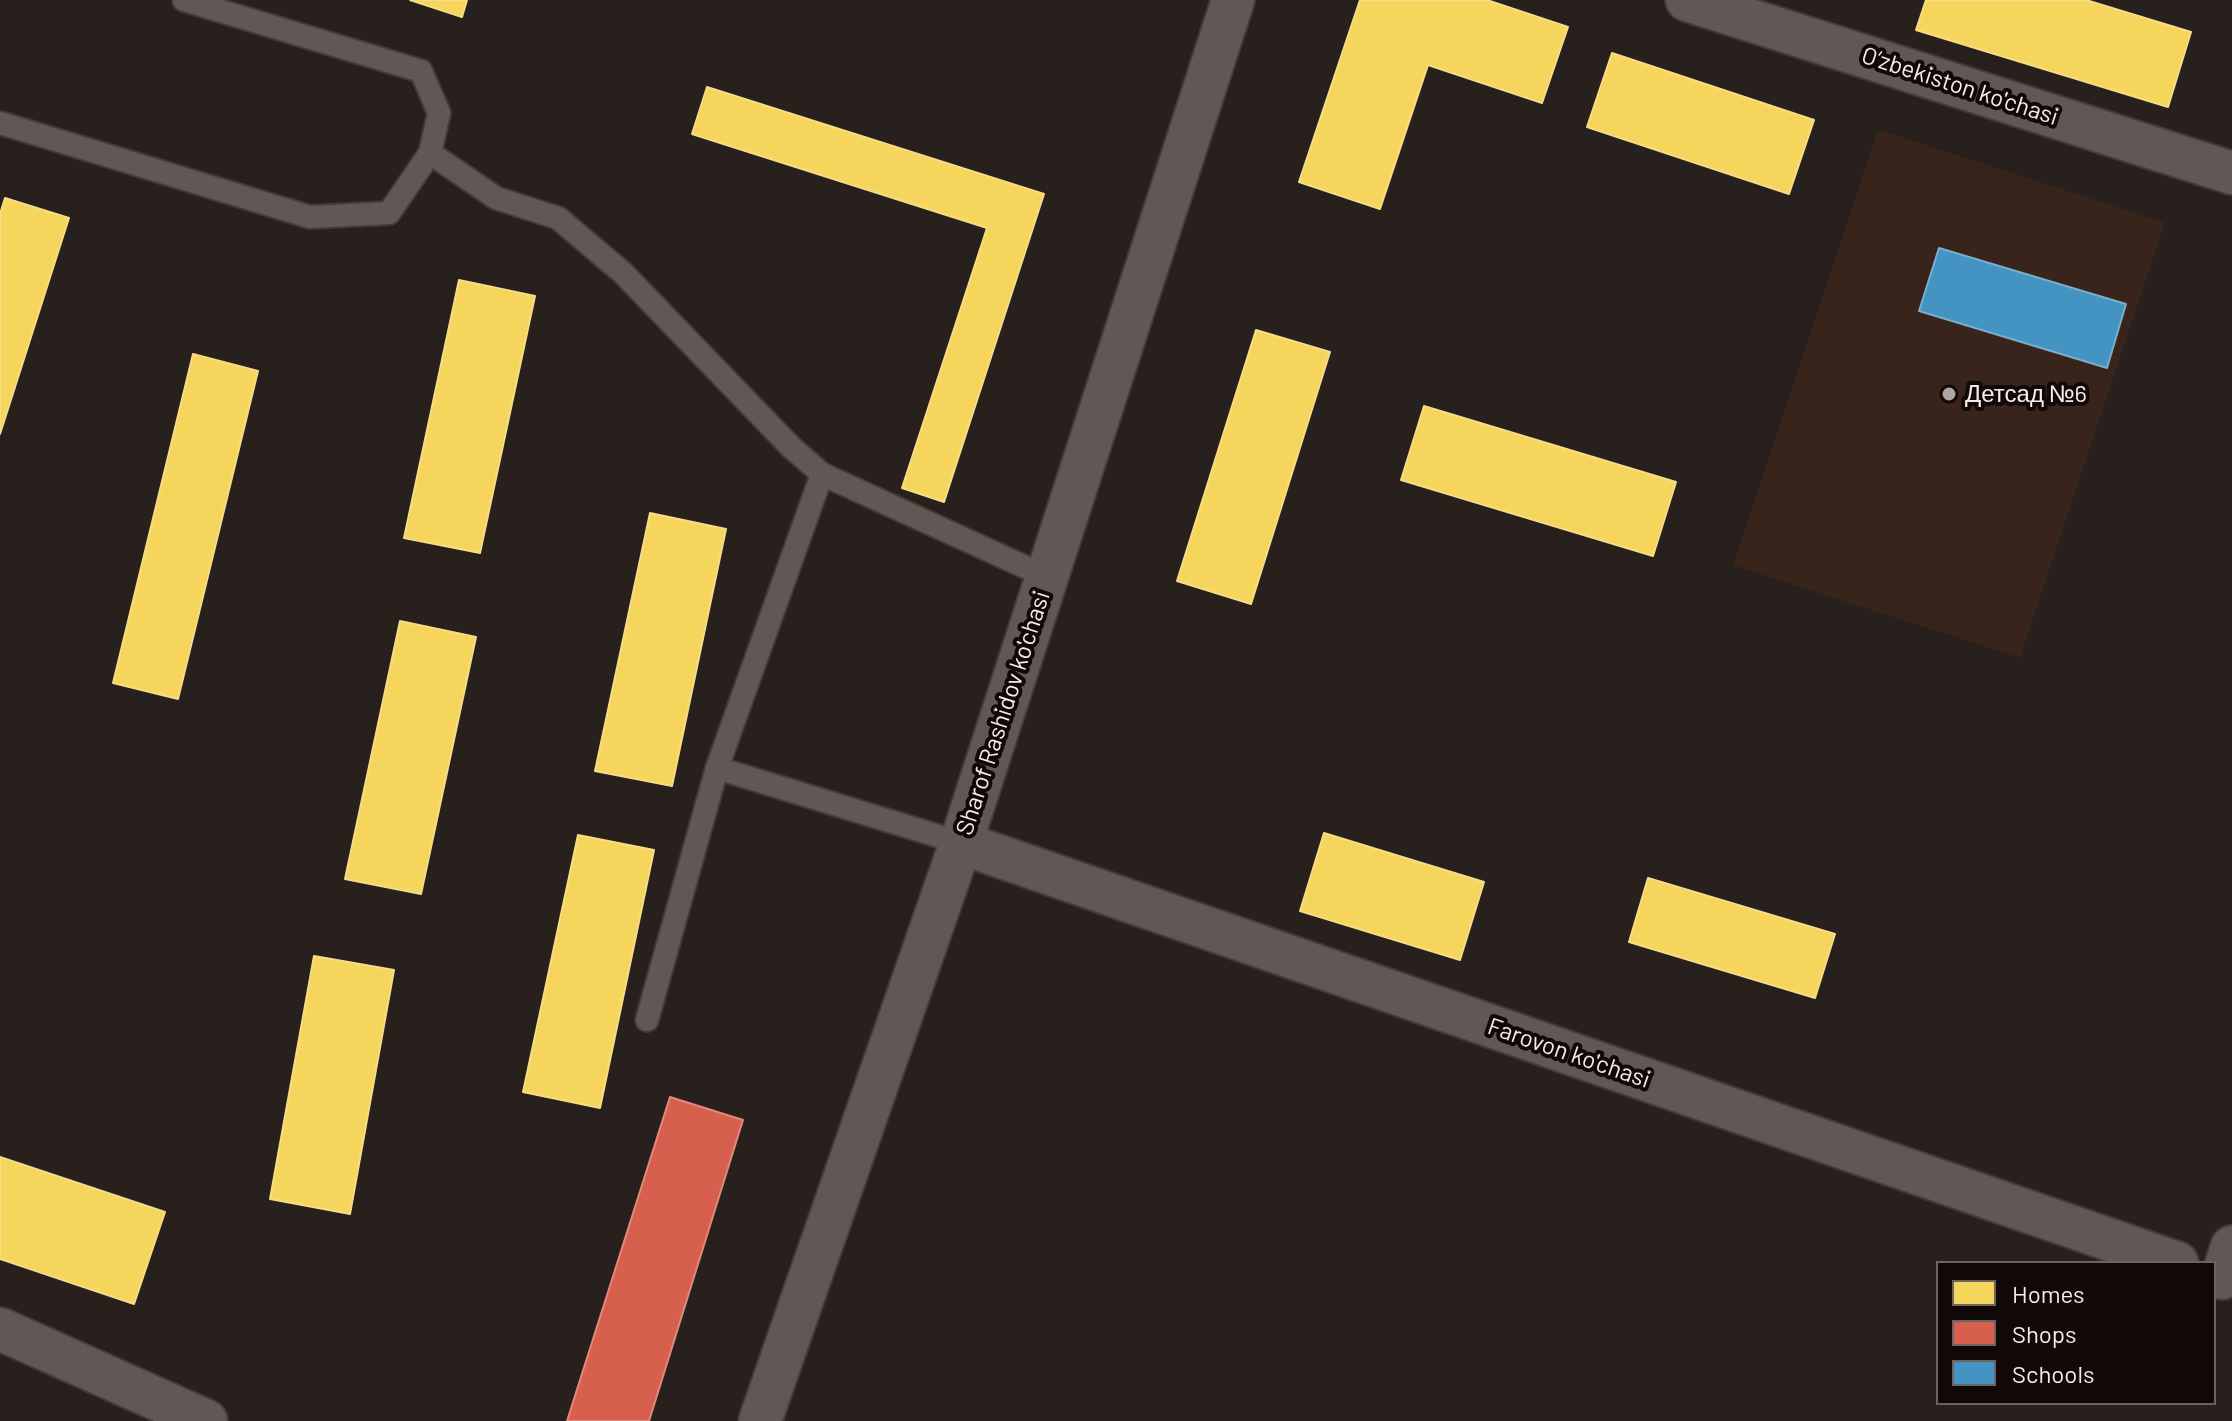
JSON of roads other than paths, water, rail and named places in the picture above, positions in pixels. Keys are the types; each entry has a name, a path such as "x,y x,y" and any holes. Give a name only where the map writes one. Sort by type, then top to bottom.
{"street":[{"name":"Sharof Rashidov ko'chasi","path":"760,1421 961,843 1233,0"},
{"name":"O‘zbekiston ko'chasi","path":"1687,0 2232,173"},
{"name":"Farovon ko'chasi","path":"961,843 2171,1261"},
{"path":"0,1329 206,1421"}],"lane":[{"path":"0,123 310,217 389,213 430,153 439,113 421,71 184,0"},
{"path":"430,153 496,198 558,218 623,273 791,447 822,474 1047,577"},
{"path":"647,1020 717,768 822,474"},
{"path":"717,768 961,843"}],"place":[{"name":"Детсад №6","path":"1949,394"}]}
